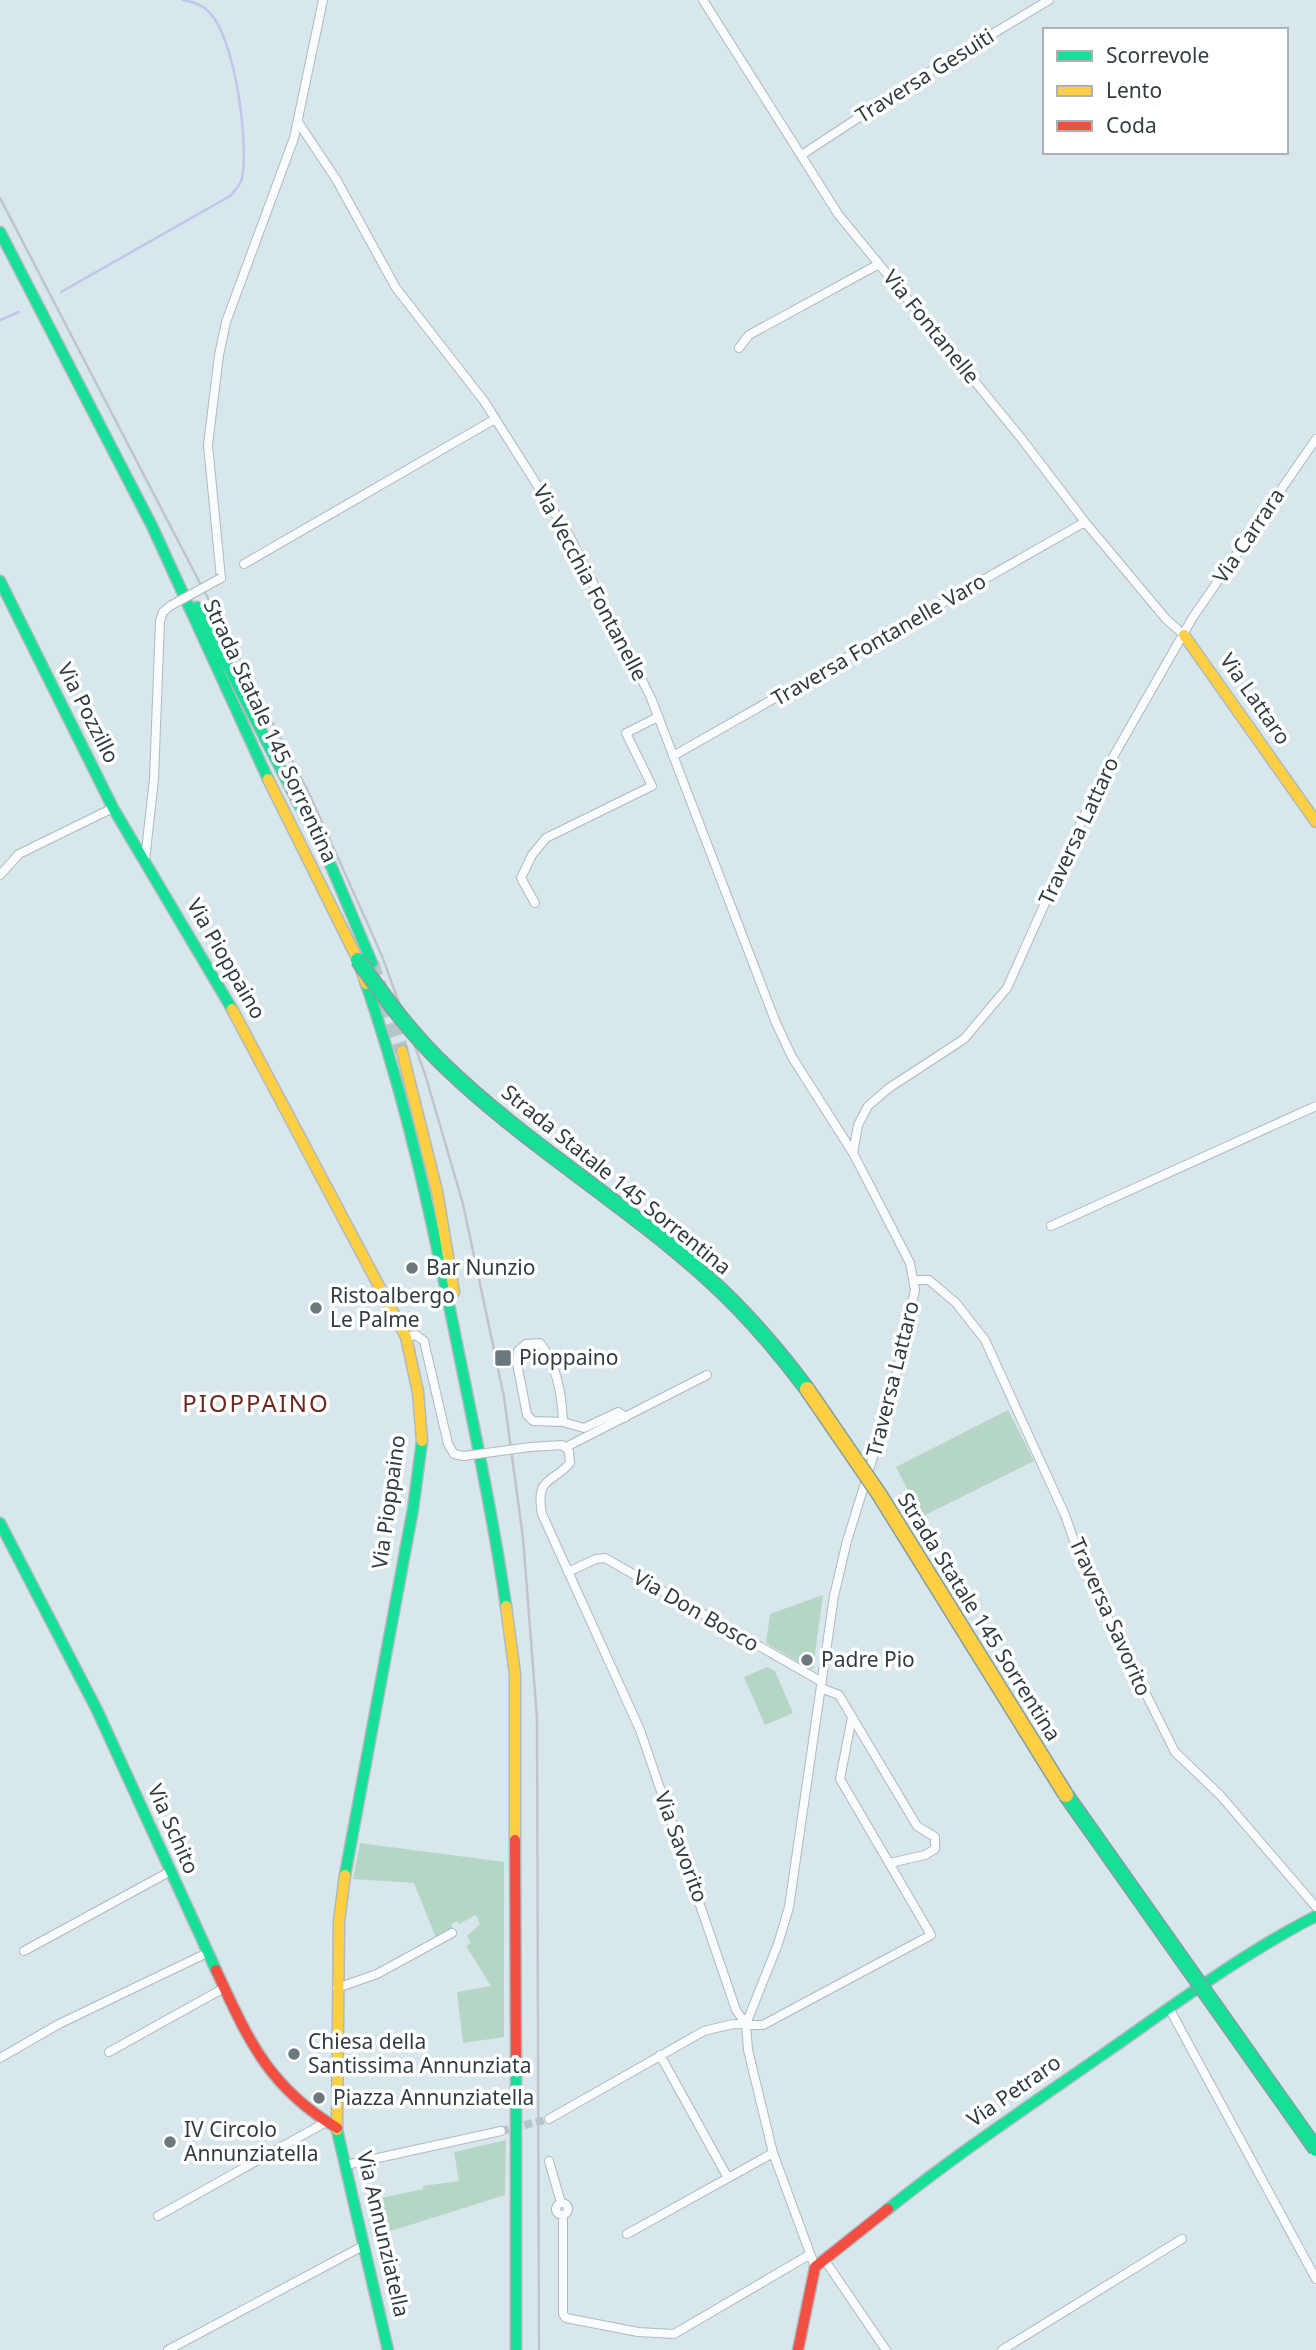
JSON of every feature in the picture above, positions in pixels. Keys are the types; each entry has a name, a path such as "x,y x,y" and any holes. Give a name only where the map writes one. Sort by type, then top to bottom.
{"main road":[{"name":"Strada Statale 145 Sorrentina","path":"0,232 170,565 216,669 390,1009 441,1065 498,1113 687,1258 721,1289 795,1372 865,1473 1072,1804 1316,2148"},
{"path":"170,565 203,616 344,894 406,1108 505,1583 515,1674 516,2350"},
{"name":"Via Pozzillo","path":"0,581 113,808 145,860"},
{"name":"Via Lattaro","path":"1184,635 1316,822"},
{"name":"Via Pioppaino","path":"145,860 231,1008 407,1336 418,1392 422,1444 413,1509 344,1879 332,2125"},
{"path":"402,1051 447,1238 458,1349"},
{"name":"Via Schito","path":"0,1523 97,1710 251,2045 276,2083 332,2125"},
{"name":"Via Petraro","path":"816,2260 934,2172 1169,2008 1277,1936 1316,1916"},
{"name":"Via Annunziatella","path":"332,2125 346,2165 388,2350"},
{"path":"797,2350 816,2260"}],"street":[{"path":"145,860 154,779 160,621 163,612 170,606 221,578 208,444 219,355 226,322 272,203 298,122 323,0"},
{"name":"Via Fontanelle","path":"703,0 803,154 838,214 1021,438 1085,522 1166,620 1184,635"},
{"name":"Traversa Gesuiti","path":"803,154 919,78 1049,0"},
{"name":"Via Vecchia Fontanelle","path":"298,122 336,178 396,288 495,419 570,537 658,717 776,1023 792,1057 853,1153"},
{"path":"739,348 749,335 879,264"},
{"path":"244,564 495,419"},
{"name":"Via Carrara","path":"1184,635 1316,439"},
{"name":"Traversa Fontanelle Varo","path":"673,756 1085,522"},
{"name":"Traversa Lattaro","path":"746,2024 778,1944 789,1907 834,1596 847,1541 891,1399 915,1280 911,1263 853,1153 858,1125 868,1106 932,1058 964,1039 1007,988 1101,778 1184,635"},
{"path":"535,903 522,878 541,841 652,786 626,733 658,717"},
{"path":"0,875 19,854 113,808"},
{"path":"1051,1226 1316,1107"},
{"name":"Traversa Savorito","path":"915,1280 929,1280 956,1303 985,1340 1065,1515 1085,1572 1175,1752 1220,1795 1316,1907"},
{"path":"407,1336 416,1335 424,1341 448,1444 454,1454 464,1456 530,1447 566,1447 707,1376"},
{"path":"563,1422 554,1371 546,1352 540,1343 526,1344 518,1351 517,1363 527,1415 533,1421 563,1422 584,1428 618,1412 625,1417"},
{"name":"Via Savorito","path":"566,1447 570,1463 546,1481 540,1498 545,1524 640,1730 736,2010 746,2024 748,2050 773,2154 816,2260 886,2350"},
{"name":"Via Don Bosco","path":"568,1572 596,1559 605,1559 839,1695 917,1826 933,1834 936,1841 929,1854 890,1863"},
{"path":"549,2119 705,2031 769,2023 931,1935 841,1779 852,1717"},
{"path":"24,1951 170,1872"},
{"path":"337,1988 377,1974 452,1933"},
{"path":"0,2057 59,2024 207,1952"},
{"path":"109,2052 225,1988"},
{"path":"1169,2008 1316,2279"},
{"path":"660,2055 728,2178"},
{"path":"158,2217 332,2125"},
{"path":"346,2165 502,2131"},
{"path":"627,2234 773,2154"},
{"path":"549,2161 561,2203 556,2210 563,2215 563,2314 566,2318 638,2332 674,2334 816,2260"},
{"path":"1002,2350 1181,2239"},
{"path":"168,2350 363,2246"}],"green space":[{"path":"1008,1410 1034,1461 921,1517 896,1467"},
{"path":"823,1595 813,1669 810,1669 766,1643 770,1614"},
{"path":"767,1667 775,1671 793,1713 765,1725 744,1677"},
{"path":"360,1843 504,1862 504,2037 463,2043 457,1992 491,1986 466,1946 471,1943 467,1936 480,1924 476,1915 459,1924 457,1921 451,1924 453,1928 436,1938 414,1883 353,1879"},
{"path":"506,2140 505,2195 372,2237 366,2201 423,2189 423,2186 459,2181 454,2152"}],"waterway":[{"path":"61,292 230,196 241,181 244,162 241,116 238,90 226,42 218,24 208,11 183,0"},
{"path":"0,320 19,312"}],"tunnel":[{"path":"372,963 402,1051"},
{"path":"501,2131 549,2119"}],"railway":[{"path":"0,198 308,791 382,956 425,1074 463,1204 504,1397 523,1538 537,1718 539,2350"}],"traffic: fast":[{"path":"0,232 152,526 268,779"},
{"path":"0,581 113,808 232,1009"},
{"path":"197,607 332,868 372,963"},
{"path":"358,960 410,1029 446,1067 510,1123 646,1226 711,1281 762,1333 807,1389"},
{"path":"366,984 394,1072 427,1204 483,1472 506,1606"},
{"path":"345,1875 413,1509 422,1441"},
{"path":"0,1523 97,1710 216,1970"},
{"path":"1066,1795 1316,2149"},
{"path":"888,2209 968,2148 1235,1963 1316,1916"},
{"path":"516,2067 516,2350"},
{"path":"337,2130 388,2350"}],"traffic: slow":[{"path":"1184,635 1316,822"},
{"path":"268,779 358,960 366,984"},
{"path":"232,1009 406,1337 418,1392 422,1441"},
{"path":"402,1051 437,1191 454,1292"},
{"path":"807,1389 879,1494 1066,1795"},
{"path":"506,1606 515,1674 515,1840"},
{"path":"337,2130 339,1921 345,1875"}],"traffic: jam":[{"path":"515,1840 516,2067"},
{"path":"216,1970 250,2040 263,2060 293,2096 337,2128"},
{"path":"798,2350 815,2267 888,2209"}],"place":[{"name":"Bar Nunzio","path":"412,1268"},
{"name":"Ristoalbergo Le Palme","path":"316,1308"},
{"name":"Pioppaino","path":"503,1358"},
{"name":"Padre Pio","path":"807,1660"},
{"name":"Chiesa della Santissima Annunziata","path":"294,2054"},
{"name":"Piazza Annunziatella","path":"319,2098"},
{"name":"IV Circolo Annunziatella","path":"170,2142"}],"district":[{"name":"PIOPPAINO","path":"256,1404"}]}
